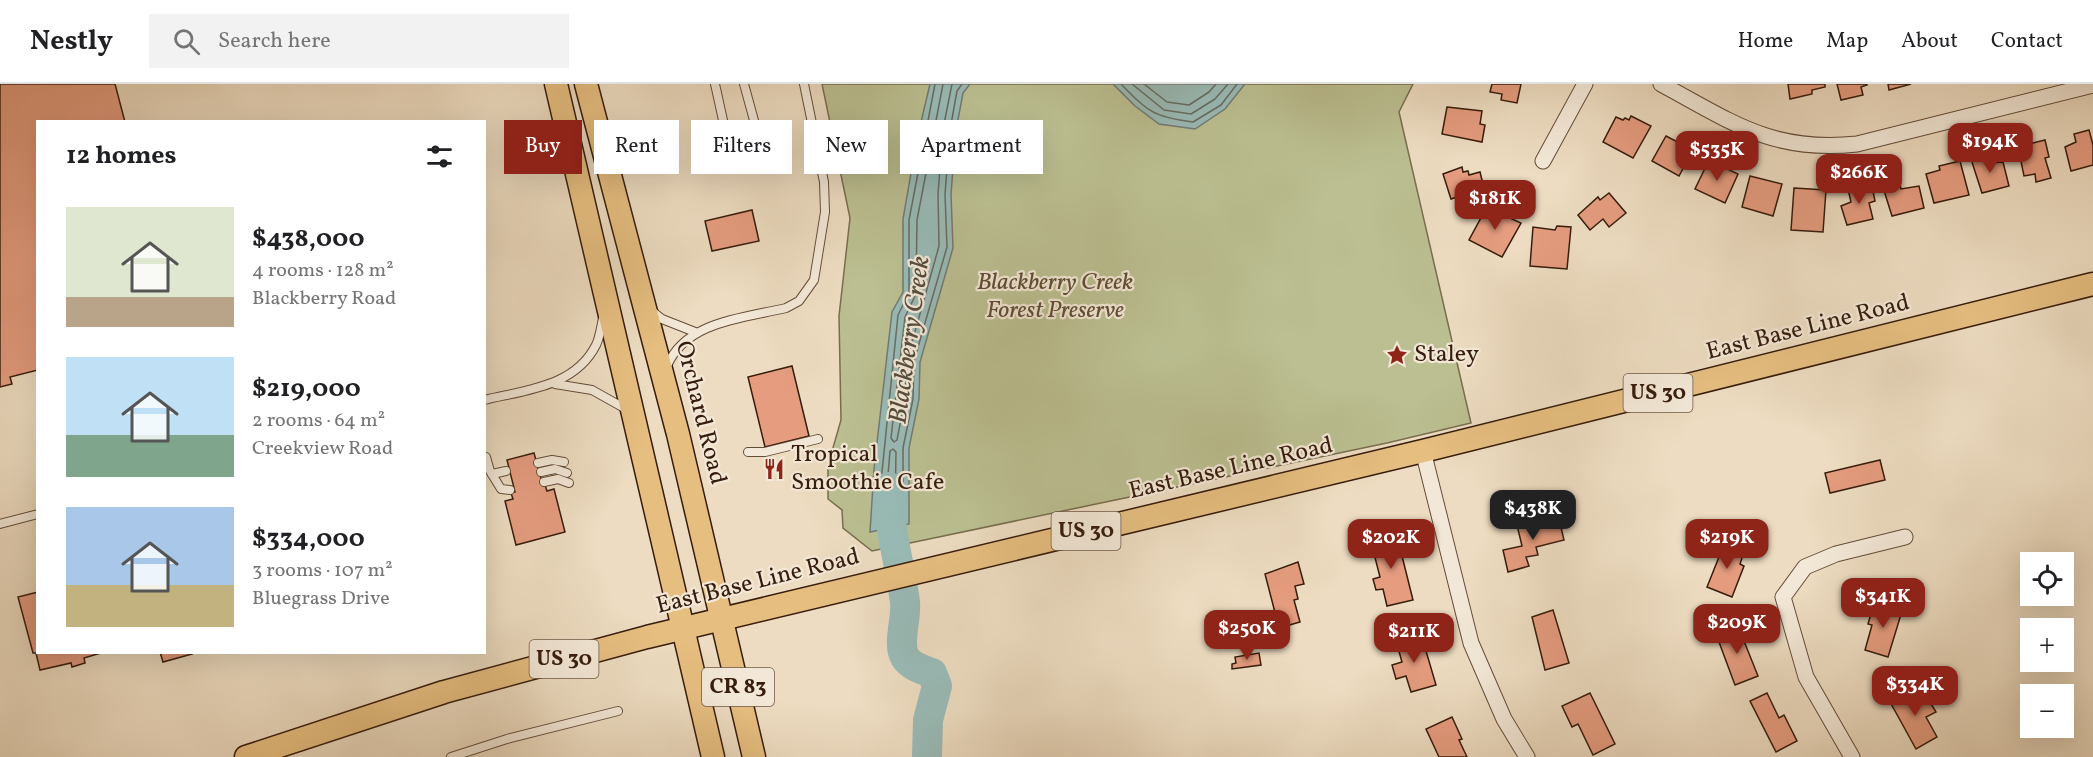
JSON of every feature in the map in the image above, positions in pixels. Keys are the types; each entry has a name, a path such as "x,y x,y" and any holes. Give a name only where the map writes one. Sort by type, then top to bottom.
{"main road":[{"path":"556,84 683,628"},
{"name":"Orchard Road","path":"586,84 663,376 754,757"},
{"name":"East Base Line Road","path":"246,757 444,692 722,618 1423,451 2093,284"},
{"name":"CR 83","path":"683,628 712,757"}],"street":[{"path":"1543,160 1585,84"},
{"path":"1661,84 1748,130 1780,142 1821,147 1857,144 2093,85"},
{"path":"1423,451 1471,643 1504,719 1527,757"},
{"path":"1852,757 1806,677 1783,599 1805,567 1836,554 1905,537"}],"lane":[{"path":"715,84 728,143 739,150 753,147 758,135 744,84"},
{"path":"663,376 679,345 696,332 786,308 799,301 814,280 825,197 804,84"},
{"path":"642,296 650,309 662,319 696,332"},
{"path":"555,384 582,365 597,344 607,302"},
{"path":"486,400 555,384 592,390 633,413"},
{"path":"748,452 765,452 818,439"},
{"path":"486,457 501,489 509,486"},
{"path":"538,463 552,460 564,462"},
{"path":"541,472 555,470 567,473"},
{"path":"492,474 506,471"},
{"path":"544,482 558,478 569,483"},
{"path":"0,524 36,515"},
{"path":"452,757 507,739 618,711"}],"green space":[{"name":"Blackberry Creek Forest Preserve","path":"822,84 1413,84 1399,112 1471,423 1387,443 872,551 843,528 842,510 828,499 828,465 841,420 839,316 850,218 841,174 888,174 888,120 830,120"}],"water":[{"path":"930,84 970,84 963,93 958,120 921,120"},
{"path":"1113,84 1245,84 1225,109 1195,129 1159,124 1135,106"},
{"path":"911,174 953,174 953,248 920,362 919,399 909,448 909,524 870,532 874,469 892,312 903,292 903,219"}],"building":[{"path":"0,84 115,84 124,120 36,120 36,370 10,377 12,384 0,387"},
{"path":"1492,84 1521,84 1517,103 1501,100 1502,94 1490,92"},
{"path":"1788,84 1825,84 1825,87 1812,90 1812,94 1790,99"},
{"path":"1837,84 1867,85 1861,87 1863,95 1841,100"},
{"path":"1888,84 1911,84 1889,90"},
{"path":"1447,107 1482,111 1480,124 1485,125 1482,142 1442,134"},
{"path":"1631,116 1651,126 1633,158 1603,142 1616,117 1629,120"},
{"path":"2089,130 2093,145 2093,165 2071,171 2065,147 2076,142 2074,134"},
{"path":"1666,136 1693,150 1679,176 1652,161"},
{"path":"2045,140 2049,157 2045,158 2051,178 2036,182 2035,174 2024,176 2019,152 2029,144"},
{"path":"1987,155 1989,163 2003,162 2009,186 1982,193 1971,159"},
{"path":"1709,160 1738,174 1725,203 1695,189"},
{"path":"1960,161 1969,195 1934,203 1926,174 1940,170 1939,166"},
{"path":"1462,167 1463,172 1468,171 1469,175 1480,172 1484,188 1451,199 1443,174"},
{"path":"1750,176 1782,184 1773,216 1742,207"},
{"path":"1898,177 1901,189 1919,186 1924,208 1892,216 1881,181"},
{"path":"1865,185 1872,186 1875,201 1869,203 1873,219 1847,225 1841,206 1851,202 1848,189"},
{"path":"1794,188 1826,190 1823,232 1791,230"},
{"path":"1609,193 1626,213 1609,227 1603,219 1590,230 1578,215 1598,197 1600,200"},
{"path":"1489,203 1501,209 1499,213 1521,223 1502,257 1469,240"},
{"path":"752,210 759,241 712,251 705,221"},
{"path":"1557,226 1571,227 1567,269 1530,266 1533,227 1555,230"},
{"path":"792,366 809,436 765,447 748,377"},
{"path":"534,453 543,486 545,485 547,491 554,489 565,532 516,545 505,501 513,499 511,493 515,492 507,460"},
{"path":"1880,460 1885,480 1830,493 1825,473"},
{"path":"1558,515 1564,540 1536,547 1538,555 1526,557 1529,566 1508,572 1503,550 1522,546 1517,525"},
{"path":"1396,532 1413,600 1387,606 1383,589 1376,590 1373,579 1380,577 1370,538"},
{"path":"1725,542 1745,549 1740,564 1744,566 1732,597 1707,587"},
{"path":"1298,562 1304,584 1295,586 1298,599 1294,600 1300,622 1279,628 1265,574"},
{"path":"36,592 36,653 33,653 18,597"},
{"path":"1874,603 1902,611 1888,657 1865,650 1872,625 1868,624"},
{"path":"1553,610 1569,663 1545,670 1532,617"},
{"path":"1738,626 1758,676 1735,685 1716,634"},
{"path":"1421,634 1436,685 1411,692 1406,676 1396,679 1392,665 1402,662 1396,641"},
{"path":"1259,653 1261,665 1232,669 1232,664 1236,663 1235,657"},
{"path":"36,654 97,654 84,658 85,663 72,667 71,663 40,670"},
{"path":"161,654 192,654 163,662"},
{"path":"1910,688 1918,702 1927,697 1936,712 1926,717 1937,737 1916,749 1889,700"},
{"path":"1590,693 1615,744 1593,755 1578,724 1572,727 1562,706"},
{"path":"1767,693 1779,718 1784,715 1797,741 1776,752 1750,701"},
{"path":"1452,717 1467,757 1439,757 1426,729"}],"waterway":[{"name":"Blackberry Creek","path":"889,487 892,531 905,602 903,651 910,663 932,673 937,686 928,720 927,757"}],"place":[{"name":"Staley","path":"1397,355"},
{"name":"Tropical Smoothie Cafe","path":"774,469"}]}
